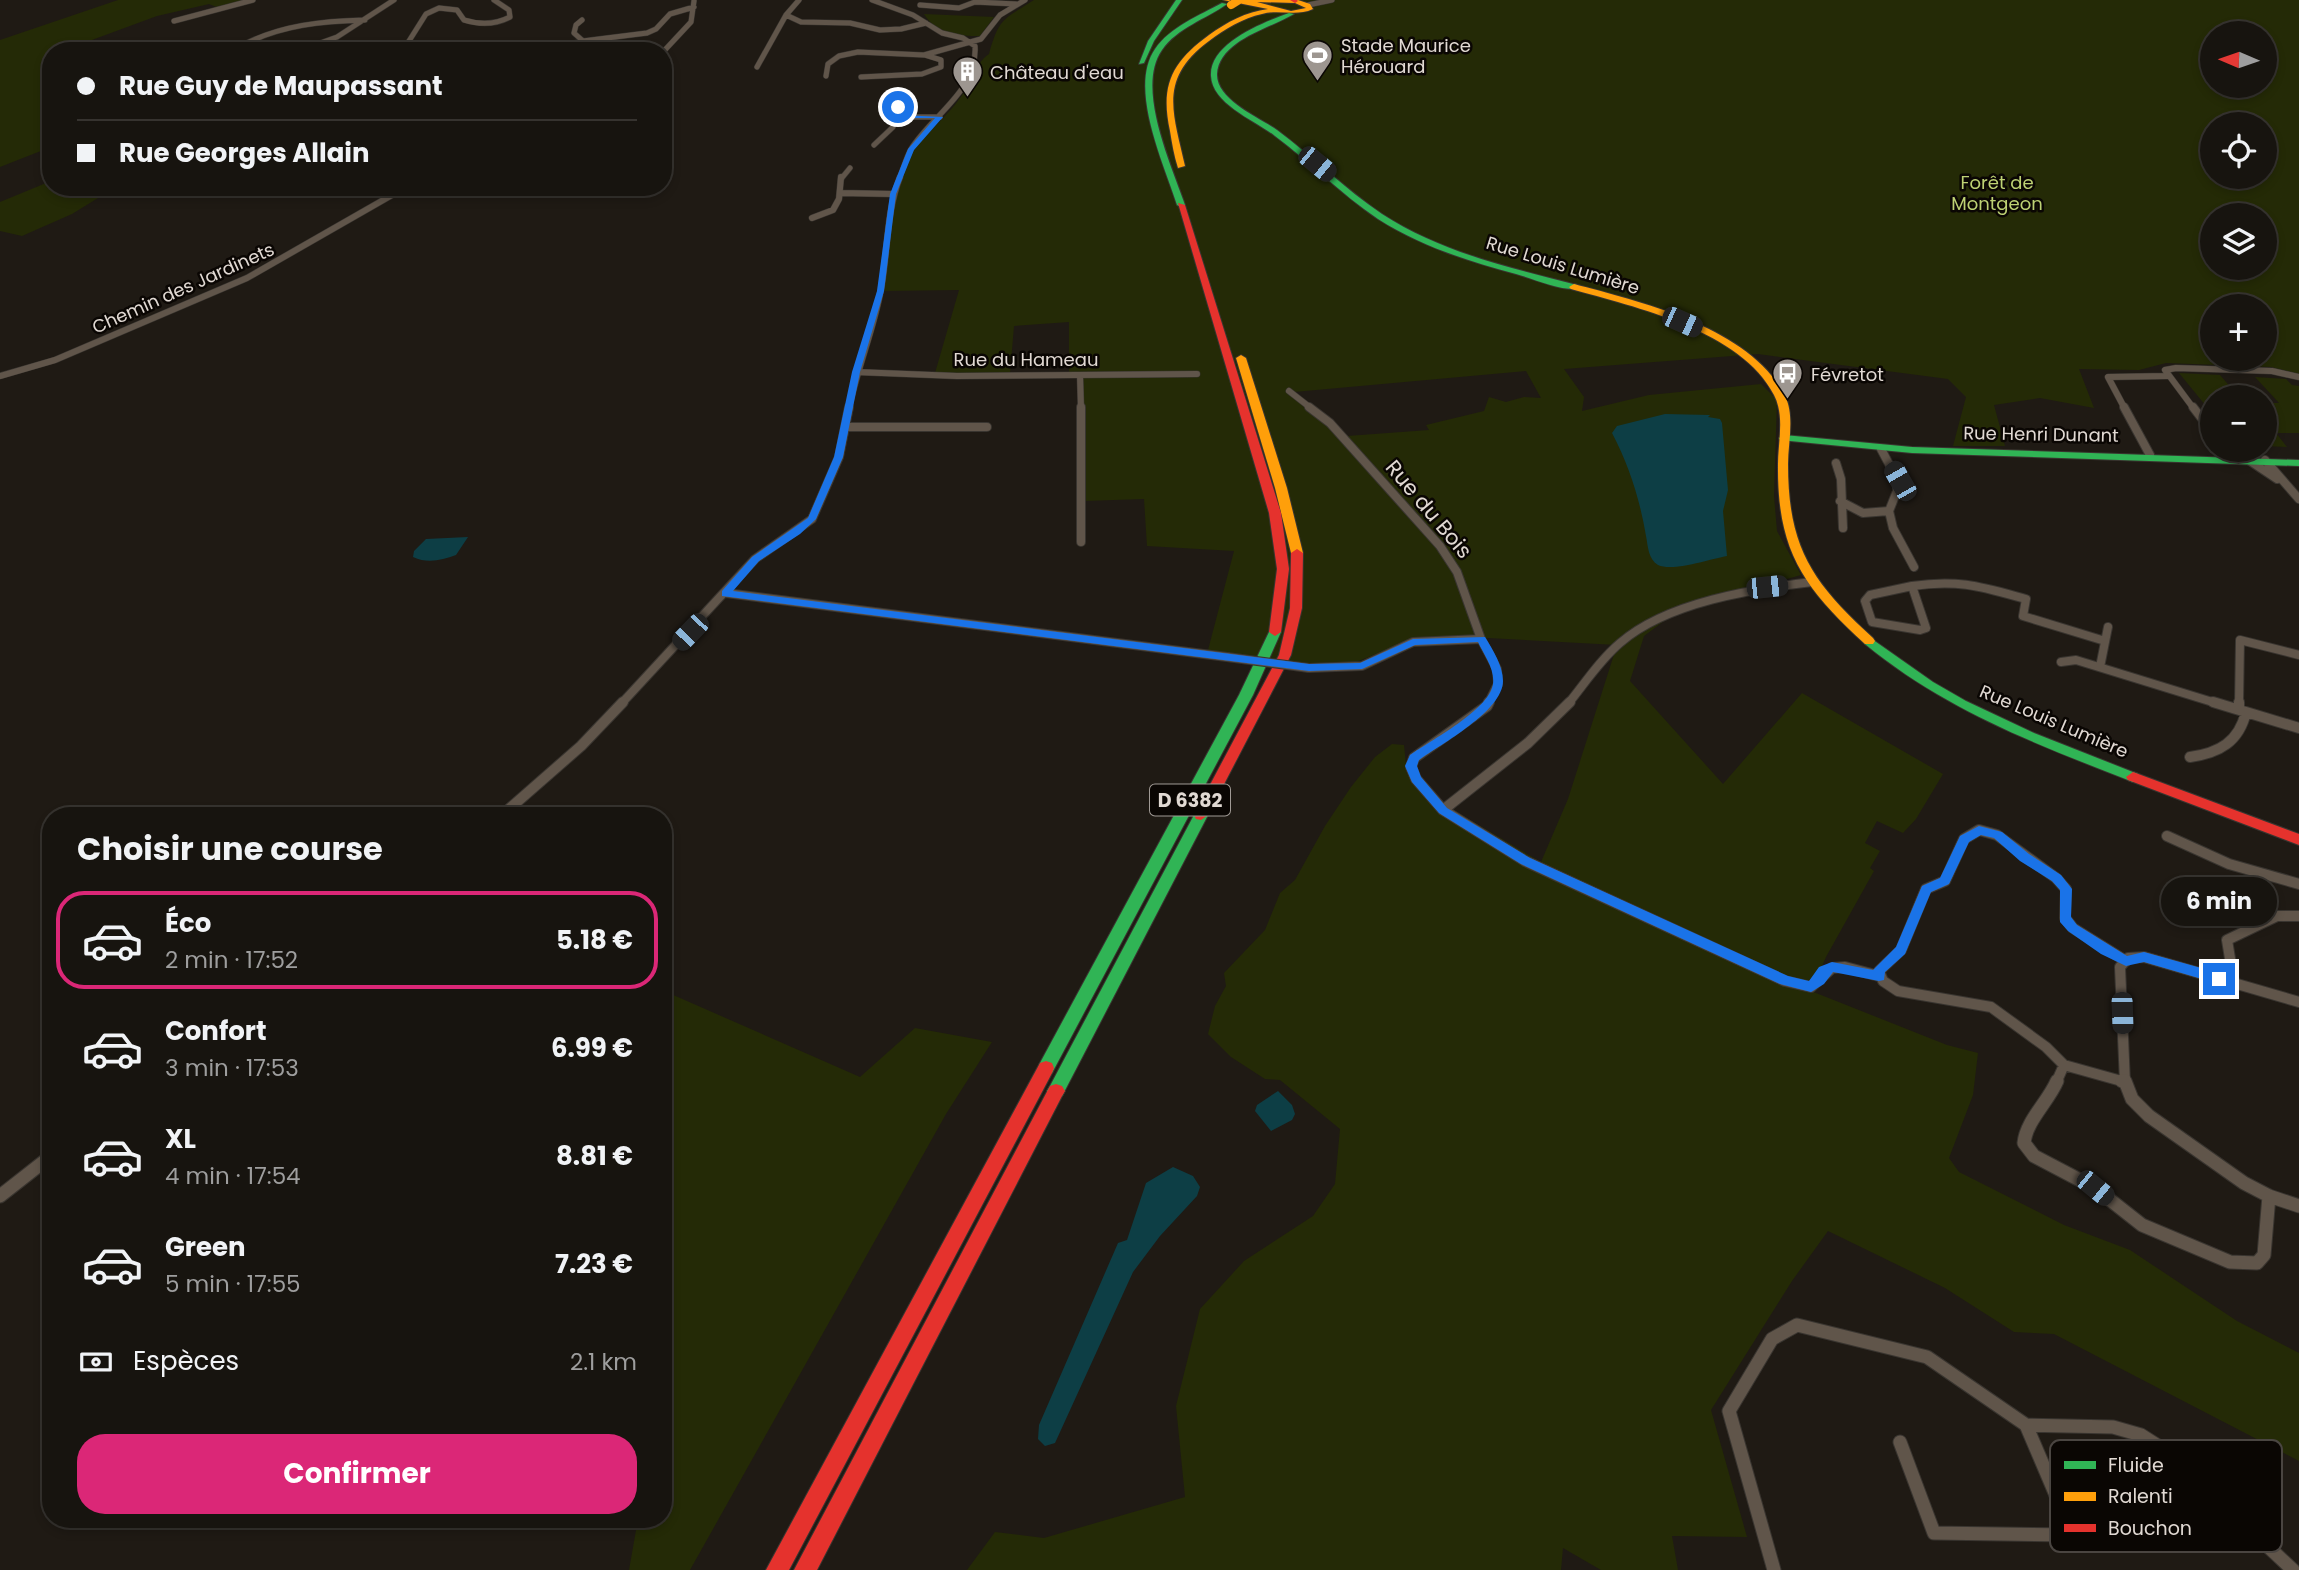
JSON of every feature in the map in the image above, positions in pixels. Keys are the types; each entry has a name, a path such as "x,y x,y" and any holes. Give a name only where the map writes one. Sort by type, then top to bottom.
{"main road":[{"path":"1161,138 1144,98 1139,71 1147,49 1178,0"},
{"path":"1232,1 1284,8"},
{"name":"D 6382","path":"777,1570 1246,695 1274,635 1283,569 1275,513 1161,138 1147,83 1150,66 1175,35 1232,1"},
{"name":"D 6382","path":"805,1570 1181,850 1264,698 1285,655 1291,634 1298,577 1297,547 1291,520 1158,98 1156,76 1174,45 1232,1"},
{"path":"1181,166 1167,97 1169,79 1181,59 1196,44 1249,14 1284,8"},
{"name":"Rue Louis Lumière","path":"1284,8 1230,46 1216,61 1212,69 1214,80 1226,98 1273,130 1380,215 1415,236 1477,260 1682,322 1748,358 1774,385 1783,404 1782,499 1784,525 1794,554 1812,582 1839,614 1886,654 1975,709 2064,750 2299,840"},
{"name":"Rue Henri Dunant","path":"1784,438 1881,449 2200,456"},
{"name":"Rue Henri Dunant","path":"2277,461 2299,463"}],"street":[{"path":"174,21 253,0"},
{"path":"328,42 394,0"},
{"path":"411,42 409,41 420,16 431,11 447,8 457,10 464,20 477,23 496,23 510,17 509,10 494,0"},
{"path":"672,42 691,22 694,0"},
{"path":"757,67 779,24 799,0"},
{"path":"511,807 581,746 755,559 812,519 839,457 856,372 881,291 893,194 911,149 964,87 976,59 975,46 968,41 942,33 913,15 872,0"},
{"path":"924,55 982,38 996,19 1025,0"},
{"path":"1284,8 1332,0"},
{"path":"913,15 921,12 921,3 959,8 975,2 1018,4"},
{"path":"579,42 647,33 656,29 670,13 694,7"},
{"path":"786,15 796,21"},
{"path":"247,42 282,31 365,20"},
{"path":"582,20 573,33 583,41"},
{"path":"779,24 796,21 850,23 889,30 926,23"},
{"path":"826,76 828,64 846,54 873,52 924,55 941,60 941,67 922,74 861,76"},
{"path":"874,145 893,127 898,107 903,102"},
{"path":"897,117 940,117"},
{"path":"812,218 822,217 835,210 841,176 850,168"},
{"path":"840,193 893,194"},
{"name":"Chemin des Jardinets","path":"0,376 55,360 247,278 389,196"},
{"path":"2200,417 2165,370 2176,368 2272,371 2299,377"},
{"name":"Rue du Hameau","path":"856,372 957,376 1196,374"},
{"path":"1080,375 1083,478 1081,542"},
{"path":"2150,455 2108,377 2167,376"},
{"name":"Rue du Bois","path":"1289,391 1330,424 1440,546 1457,572 1481,639 1497,669 1498,684 1495,696 1476,715 1413,758 1411,766 1416,779 1443,810 1525,861 1785,981 1811,986 1819,980 1824,971 1832,967 1879,976"},
{"path":"845,427 987,427"},
{"path":"1881,449 1900,481 1899,492 1889,511 1893,528 1914,567"},
{"path":"2246,462 2286,485"},
{"path":"2267,462 2299,499"},
{"path":"1836,463 1844,486 1840,501 1843,528"},
{"path":"1840,501 1861,512 1876,514 1889,511"},
{"path":"1443,810 1554,719 1622,641 1662,618 1767,587 1812,582"},
{"path":"1912,585 1926,628 1920,630 1872,622 1865,601 1870,595 1912,585 1978,585 2026,599 2022,616 2105,641"},
{"path":"726,593 1309,668 1362,666 1413,642 1481,639"},
{"path":"2100,667 2108,627"},
{"path":"2190,757 2208,755 2223,749 2236,739 2244,725 2240,640 2299,655"},
{"path":"2061,662 2076,660 2299,728"},
{"path":"2124,1082 2064,1065 2046,1047 1991,1007 1898,991 1879,976 1879,971 1901,950 1926,889 1945,881 1964,839 1979,830 1997,835 2024,858 2056,878 2066,889 2065,918 2073,928 2126,961"},
{"path":"2167,836 2229,864 2299,884"},
{"path":"2234,983 2227,940 2277,916 2299,916"},
{"path":"2299,1002 2144,957 2126,961 2120,967 2124,1082 2132,1099 2149,1116 2244,1182 2269,1196 2299,1206"},
{"path":"2064,1065 2051,1095 2025,1133 2024,1143 2034,1156 2095,1188 2142,1225 2230,1262 2258,1263 2264,1255 2269,1196"},
{"path":"0,1196 42,1163"},
{"path":"1774,1570 1729,1411 1772,1339 1797,1325 1927,1357 2026,1425 2050,1481"},
{"path":"2026,1425 2113,1427 2149,1440"},
{"path":"1900,1442 1934,1533 2050,1535"},
{"path":"2274,1552 2293,1570"}],"green space":[{"path":"118,0 251,0 219,8 209,4 157,16 86,42 42,42 42,151 0,167 0,40"},
{"name":"Forêt de Montgeon","path":"1034,0 2299,0 2299,374 2277,368 2277,294 2200,294 2200,364 2166,363 2139,370 2079,369 2094,408 2040,398 1994,405 2005,446 1953,446 1966,397 1948,379 1758,354 1564,369 1584,397 1582,411 1649,395 1761,384 1777,400 1774,496 1777,531 1801,575 1680,609 1644,636 1630,681 1723,784 1802,693 1943,774 1916,819 1903,833 1877,821 1865,843 1880,851 1870,868 1874,871 1826,957 1811,991 1947,1045 1978,1053 1973,1095 1949,1158 1959,1172 2064,1225 2130,1250 2237,1321 2299,1353 2299,1461 2282,1452 2282,1440 2258,1440 2054,1334 2014,1332 1945,1288 1828,1231 1792,1281 1711,1410 1747,1537 1672,1536 1678,1570 1601,1570 1563,1548 1561,1570 967,1570 995,1532 1044,1538 1185,1497 1176,1406 1200,1309 1244,1261 1313,1216 1335,1184 1340,1129 1280,1080 1265,1079 1231,1057 1208,1034 1215,1006 1226,986 1224,973 1265,930 1280,893 1295,880 1325,826 1351,787 1375,757 1392,744 1404,745 1407,774 1455,811 1541,862 1568,799 1617,645 1488,638 1415,638 1349,665 1323,665 1208,650 1234,551 1147,546 1144,499 1084,501 1082,374 1069,374 1069,322 1014,326 1010,374 935,373 959,290 883,291 895,198 905,164 913,150 964,92 979,64 989,54 999,26","holes":["1526,371 1541,398 1524,397 1506,402 1489,397 1484,411 1426,425 1429,430 1347,436 1294,392"]},
{"path":"924,14 994,17 980,36 972,36 941,30"},
{"path":"42,185 42,196 101,196 72,214 22,236 0,231 0,202"},
{"path":"2179,373 2220,375 2229,385 2200,385 2200,399"},
{"path":"2255,377 2286,379 2292,385 2299,386 2299,433 2277,433 2277,385 2262,385"},
{"path":"2277,434 2287,447 2277,447"},
{"path":"672,994 860,1077 915,1028 992,1042 946,1114 690,1570 629,1570 636,1528 672,1528"}],"water":[{"path":"1665,414 1710,415 1708,417 1720,419 1722,423 1728,490 1723,511 1727,556 1665,567 1658,565 1650,556 1633,483 1612,433 1617,426"},
{"path":"468,537 456,555 430,561 413,557 414,551 426,539"},
{"path":"1278,1091 1292,1105 1295,1114 1292,1120 1271,1131 1255,1111 1257,1105"},
{"path":"1173,1167 1193,1176 1200,1187 1197,1196 1160,1236 1133,1272 1055,1443 1045,1446 1038,1439 1039,1425 1118,1243 1127,1240 1146,1183"}],"traffic: fast":[{"path":"1141,63 1151,41 1179,0"},
{"path":"1181,205 1155,126 1149,84 1151,65 1158,50 1172,36 1224,4"},
{"path":"1291,14 1244,36 1223,53 1217,62 1214,76 1218,88 1230,102 1276,133 1361,203 1398,227 1475,259 1574,287"},
{"path":"1784,438 1912,450 2299,463"},
{"path":"1046,1068 1246,695 1275,632"},
{"path":"1869,641 1898,664 1961,704 2029,736 2133,777"},
{"path":"1056,1091 1201,815"}],"traffic: slow":[{"path":"1226,0 1257,4 1291,13 1310,9 1308,5 1295,1 1242,0"},
{"path":"1231,5 1239,0"},
{"path":"1181,166 1170,108 1173,78 1181,63 1194,49 1227,26 1248,16 1272,10"},
{"path":"1574,287 1628,302 1689,324 1744,355 1765,374 1783,404 1784,494 1793,543 1814,583 1847,621 1869,641"},
{"path":"1241,358 1281,488 1297,553"}],"traffic: jam":[{"path":"1181,205 1275,513 1283,569 1275,632"},
{"path":"1201,815 1285,655 1296,608 1297,553"},
{"path":"2133,777 2299,840"},
{"path":"777,1570 1046,1068"},
{"path":"805,1570 1056,1091"}],"place":[{"name":"Stade Maurice Hérouard","path":"1318,82"},
{"name":"Château d'eau","path":"967,99"},
{"name":"Févretot","path":"1788,401"}],"route":[{"path":"898,107 897,117 940,117 911,149 893,194 886,230 881,291 856,372 839,457 812,519 755,559 726,593 1309,668 1362,666 1413,642 1481,639 1497,669 1498,684 1495,696 1476,715 1413,758 1411,766 1424,790 1443,810 1525,861 1785,981 1811,986 1819,980 1824,971 1832,967 1879,976 1879,971 1901,950 1926,889 1945,881 1964,839 1979,830 1997,835 2024,858 2056,878 2066,889 2065,918 2073,928 2106,950 2126,961 2129,958 2144,957 2219,979"}]}
